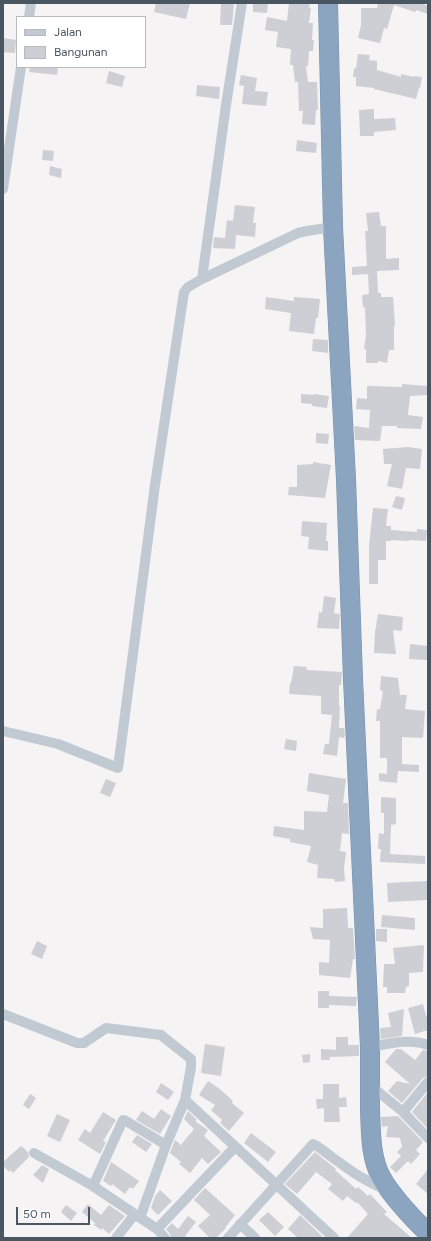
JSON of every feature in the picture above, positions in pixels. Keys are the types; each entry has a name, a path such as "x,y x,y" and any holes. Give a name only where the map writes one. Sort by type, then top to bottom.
{"highway":[{"path":"328,3 332,227 346,479 353,687 370,1047 372,1149 381,1177 390,1191 424,1231"}],"street":[{"path":"29,16 31,3"},
{"path":"202,279 226,105 242,3"},
{"path":"3,189 22,68"},
{"path":"3,731 58,744 118,768 154,493 183,296 186,289 202,279 298,233 332,227"},
{"path":"3,1014 80,1044 84,1043 106,1028 161,1035 191,1059 185,1100 137,1216 116,1238"},
{"path":"370,1047 404,1042 422,1043 428,1045"},
{"path":"403,1112 428,1082"},
{"path":"370,1085 403,1112 428,1138"},
{"path":"185,1100 334,1238"},
{"path":"93,1186 123,1120 166,1145"},
{"path":"228,1238 313,1144 354,1175 368,1183 390,1191"},
{"path":"157,1229 235,1147"},
{"path":"34,1153 93,1186 157,1229 165,1238"},
{"path":"240,1224 255,1238"}],"building":[{"path":"156,3 190,3 186,19 154,12"},
{"path":"221,3 234,3 232,25 220,25"},
{"path":"253,3 268,3 267,13 253,12"},
{"path":"289,3 310,3 309,8 311,8 309,23 313,23 312,40 314,40 313,51 309,51 308,66 306,66 308,82 317,82 318,110 316,110 315,125 302,124 303,111 299,111 298,82 295,82 293,65 290,65 291,49 276,47 278,32 265,30 267,17 287,21"},
{"path":"378,3 420,3 428,6 428,14 416,10 415,12 394,5 387,29 384,28 380,43 358,38 361,25 361,8 377,8"},
{"path":"3,38 16,40 15,53 3,52"},
{"path":"358,54 370,55 369,60 377,61 377,70 401,77 401,74 422,77 416,99 374,88 356,86 356,77 353,77"},
{"path":"30,68 58,68 57,75 29,72"},
{"path":"109,71 125,76 122,87 106,83"},
{"path":"241,75 257,78 255,91 268,92 266,106 242,104 244,86 239,85"},
{"path":"197,85 220,87 219,99 196,96"},
{"path":"374,109 374,119 395,118 396,130 374,132 374,136 360,136 359,110"},
{"path":"297,140 317,143 316,153 296,151"},
{"path":"43,150 54,151 53,161 42,160"},
{"path":"50,166 62,169 61,178 49,175"},
{"path":"235,205 255,207 253,223 256,223 255,237 236,235 235,249 213,248 214,237 225,238 227,220 233,221"},
{"path":"379,212 381,226 386,226 386,259 399,258 399,270 377,271 378,293 381,293 381,297 393,297 395,325 394,350 389,350 387,363 378,361 378,363 366,363 366,349 364,349 366,335 365,307 363,308 362,295 369,294 368,274 352,275 352,267 367,266 365,231 368,231 366,213"},
{"path":"266,297 294,301 294,297 320,299 318,318 316,318 314,334 289,331 291,313 265,309"},
{"path":"313,339 328,340 328,353 312,351"},
{"path":"402,384 428,386 428,395 410,396 408,415 423,417 421,429 382,426 380,441 355,440 354,426 369,428 370,410 356,409 357,398 367,399 367,386 402,387"},
{"path":"301,394 329,396 327,408 301,403"},
{"path":"316,433 329,434 328,444 316,443"},
{"path":"408,447 422,449 420,469 406,468 402,489 387,486 392,464 384,464 383,449"},
{"path":"313,462 331,465 325,498 288,495 289,487 297,487 297,465 313,464"},
{"path":"396,496 405,498 402,510 392,507"},
{"path":"373,508 388,509 386,526 391,526 391,530 417,532 417,529 427,530 426,541 386,541 386,560 378,560 378,584 369,584 369,545"},
{"path":"302,521 327,523 326,541 328,541 328,551 308,549 309,537 301,536"},
{"path":"324,596 336,598 334,613 340,614 339,629 317,628 319,612 322,613"},
{"path":"378,614 403,617 402,631 393,630 396,654 374,653"},
{"path":"410,644 428,646 427,660 409,659"},
{"path":"294,666 307,667 306,670 342,672 341,685 339,685 339,728 344,728 345,734 344,738 339,737 337,756 323,754 325,744 329,744 332,715 321,714 321,696 289,694"},
{"path":"381,676 398,678 400,695 407,695 405,709 425,711 423,738 402,737 402,764 419,765 419,772 398,771 397,783 379,781 379,773 387,774 387,758 380,758 380,721 376,721 377,709 380,709 383,691 380,690"},
{"path":"286,739 297,741 296,751 284,749"},
{"path":"309,773 346,779 343,803 348,803 349,834 342,833 340,851 346,852 344,868 345,881 335,882 334,879 317,878 318,865 307,862 311,846 290,842 290,839 273,836 274,826 304,830 304,811 327,812 329,795 307,791"},
{"path":"106,779 116,783 110,797 100,793"},
{"path":"381,797 396,798 396,824 391,825 390,854 425,856 425,864 380,862 381,849 378,849 379,833 384,834 384,813 381,813"},
{"path":"427,881 428,900 388,902 387,883"},
{"path":"347,908 348,928 353,928 355,959 353,959 350,978 319,975 319,962 329,963 330,940 313,939 310,927 323,928 323,909"},
{"path":"382,915 415,918 415,930 381,927"},
{"path":"376,929 387,929 387,942 376,941"},
{"path":"37,941 47,946 42,959 31,954"},
{"path":"424,945 423,972 409,973 409,986 406,987 405,993 387,993 387,987 383,987 384,964 395,964 393,948"},
{"path":"318,991 329,991 329,996 357,997 356,1006 329,1005 329,1008 318,1008"},
{"path":"423,1004 426,1016 428,1015 428,1030 415,1034 408,1008"},
{"path":"404,1009 402,1036 381,1039 380,1028 391,1027 388,1013"},
{"path":"336,1037 348,1037 348,1045 359,1045 359,1056 330,1057 330,1060 321,1060 321,1049 336,1050"},
{"path":"205,1044 225,1047 221,1076 201,1073"},
{"path":"396,1049 401,1049 415,1060 423,1050 428,1051 428,1076 423,1078 402,1103 388,1091 397,1081 410,1084 385,1062"},
{"path":"310,1054 310,1062 303,1063 302,1055"},
{"path":"208,1081 220,1089 233,1101 232,1103 244,1113 229,1131 220,1123 222,1120 211,1110 215,1105 199,1095"},
{"path":"161,1083 174,1092 168,1100 156,1092"},
{"path":"323,1084 339,1084 339,1098 346,1097 347,1107 339,1107 340,1122 324,1122 324,1108 317,1109 316,1099 323,1099"},
{"path":"428,1092 428,1129 412,1112"},
{"path":"30,1094 36,1098 29,1109 23,1105"},
{"path":"161,1109 171,1116 160,1134 136,1120 142,1111 154,1119"},
{"path":"188,1111 197,1120 195,1121 208,1130 204,1136 221,1152 208,1164 202,1158 190,1173 179,1164 181,1162 170,1153 175,1140 181,1145 194,1129 184,1119"},
{"path":"103,1112 116,1120 103,1141 106,1142 100,1154 78,1140 85,1129 90,1133"},
{"path":"57,1114 70,1120 60,1142 47,1136"},
{"path":"398,1116 423,1142 416,1150 420,1154 411,1164 408,1161 396,1173 390,1167 401,1156 397,1152 402,1147 400,1138 386,1137 388,1126 382,1127 381,1117"},
{"path":"251,1133 276,1152 268,1162 244,1143"},
{"path":"137,1135 152,1144 146,1152 132,1142"},
{"path":"21,1146 28,1152 29,1157 13,1173 10,1170 9,1172 3,1165 3,1162"},
{"path":"315,1152 336,1169 335,1170 356,1189 358,1187 368,1196 370,1194 387,1212 384,1214 412,1238 347,1238 368,1214 357,1202 356,1203 347,1196 343,1201 328,1189 332,1184 316,1172 297,1194 285,1184"},
{"path":"111,1162 139,1181 133,1189 130,1187 125,1194 112,1184 111,1186 103,1181"},
{"path":"42,1165 49,1169 43,1183 33,1175"},
{"path":"428,1169 428,1194 416,1184"},
{"path":"205,1188 235,1215 226,1228 216,1238 210,1238 198,1226 210,1215 194,1200"},
{"path":"160,1190 172,1201 158,1215 151,1208 155,1196"},
{"path":"88,1204 101,1215 109,1205 125,1216 109,1234 102,1228 101,1230 94,1225 95,1223 82,1212"},
{"path":"66,1205 77,1213 71,1221 61,1212"},
{"path":"268,1212 284,1227 275,1236 259,1220"},
{"path":"300,1215 322,1236 320,1238 298,1238 288,1229"},
{"path":"188,1216 196,1222 185,1236 188,1238 171,1238 166,1229 172,1223 178,1229"}]}
